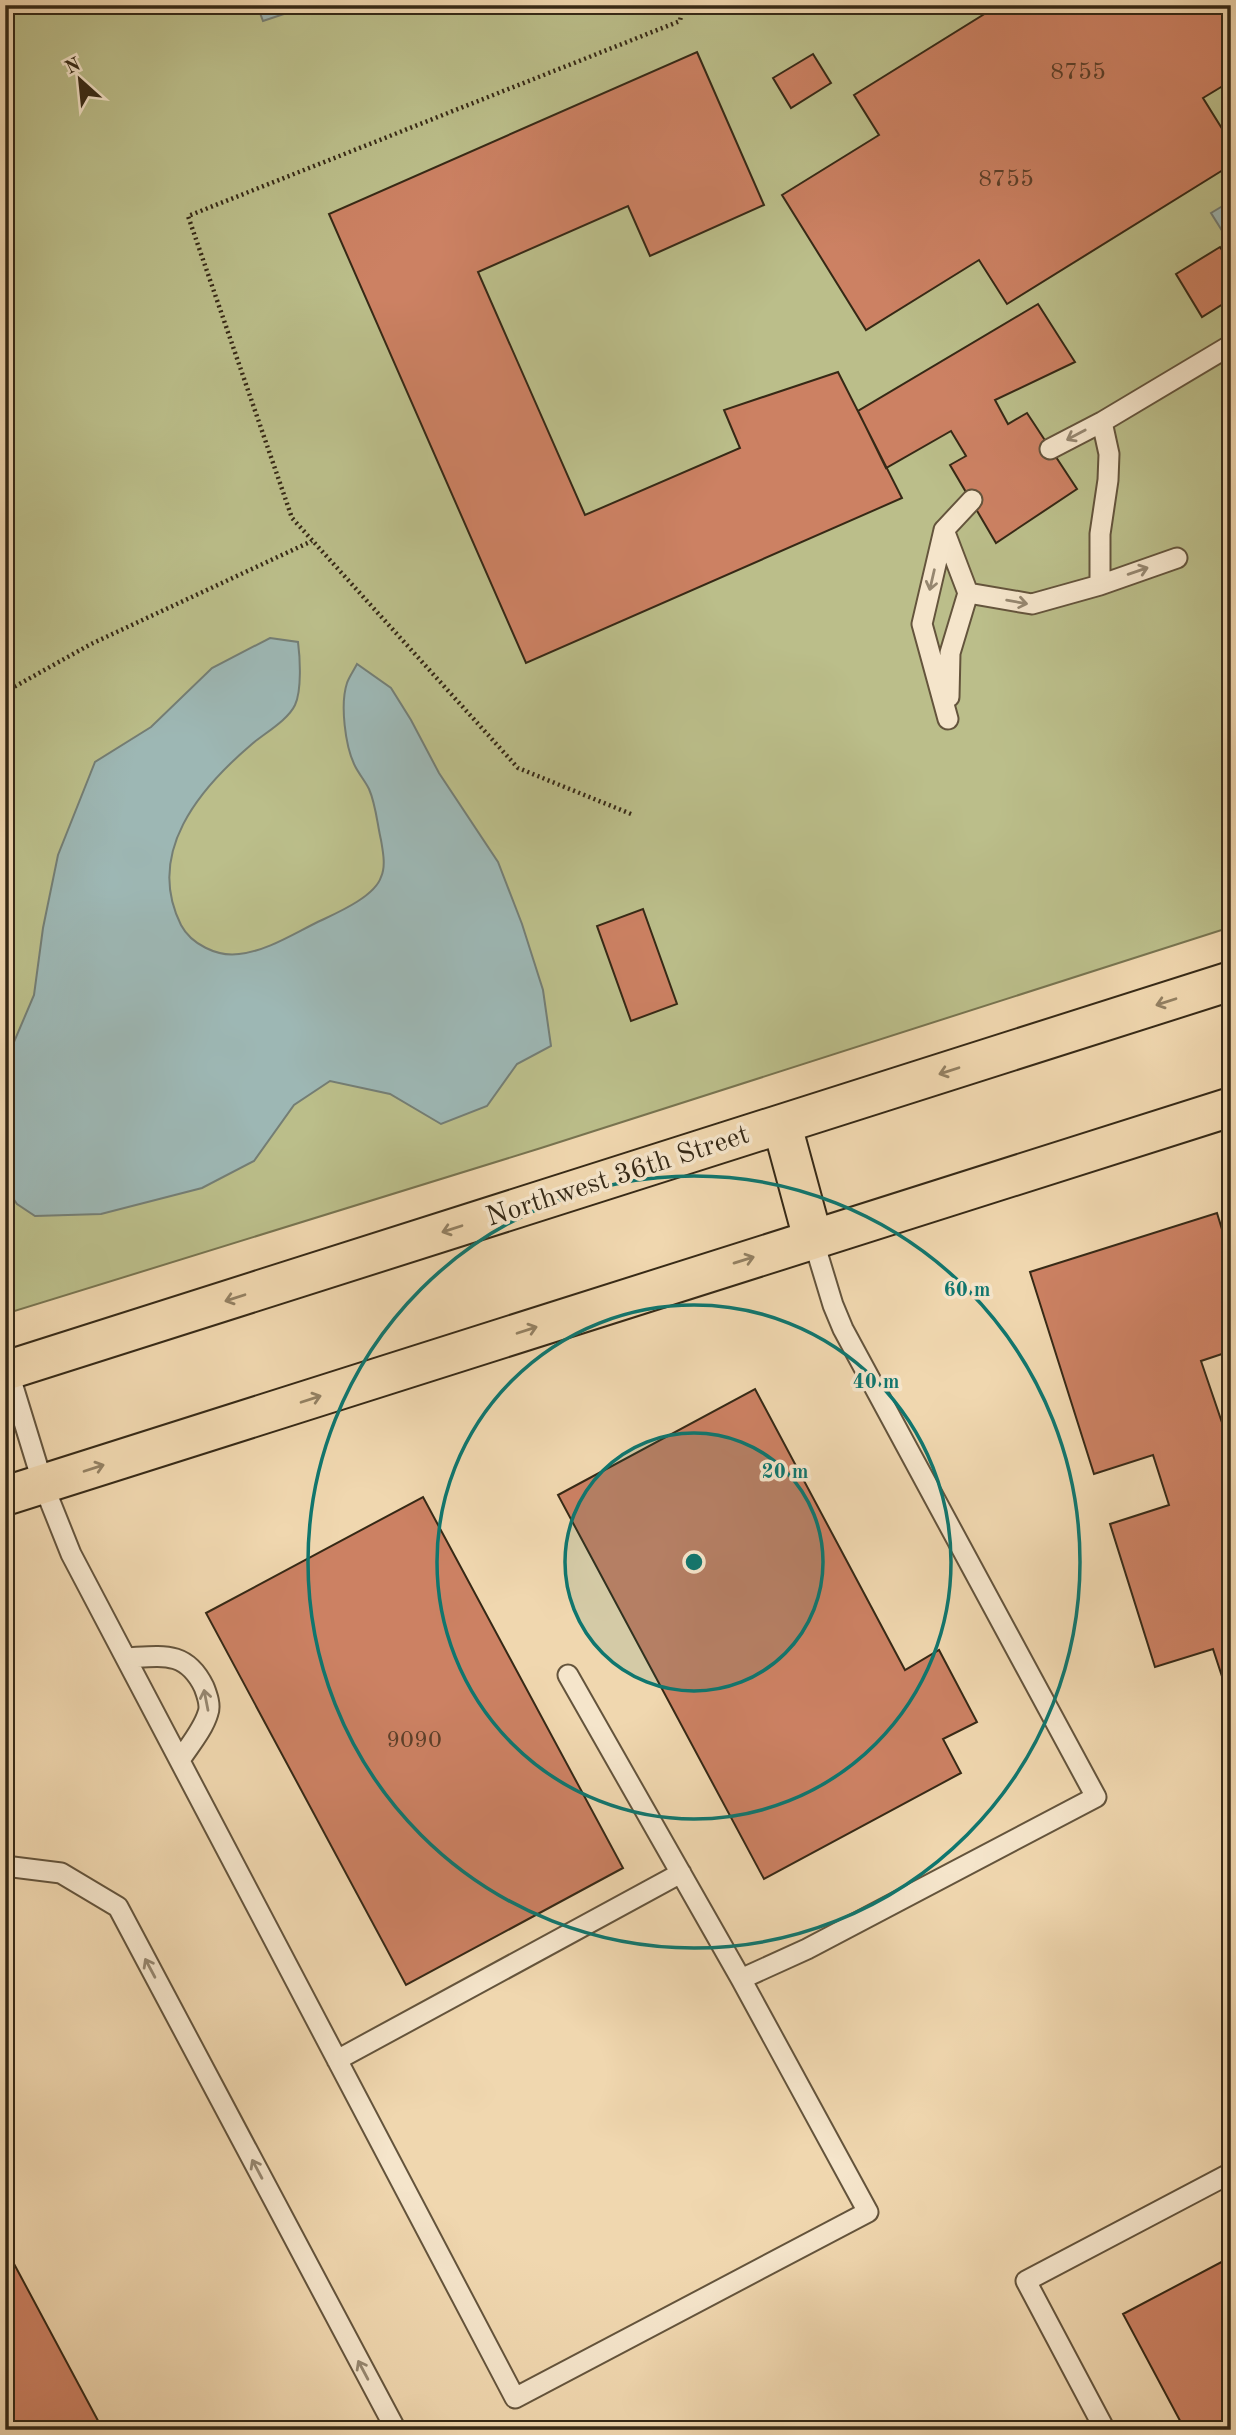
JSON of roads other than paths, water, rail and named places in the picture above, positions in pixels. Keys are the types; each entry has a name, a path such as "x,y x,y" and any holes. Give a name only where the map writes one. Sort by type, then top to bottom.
{"main road":[{"name":"Northwest 36th Street","path":"6,1371 1231,981"},
{"path":"5,1496 1231,1107"},
{"path":"782,1125 813,1239"}],"lane":[{"path":"1050,449 1102,422 1231,345"},
{"path":"1100,585 1100,534 1109,454 1102,422"},
{"path":"944,530 968,593 950,653 948,719 922,624 944,530 972,500"},
{"path":"968,593 1032,604 1100,585 1177,558"},
{"path":"741,1979 807,1949 1096,1797 843,1329 813,1239"},
{"path":"6,1371 43,1484 71,1554 514,2398 868,2212 741,1979 568,1675"},
{"path":"126,1658 162,1657 181,1660 192,1666 202,1683 208,1697 209,1712 180,1760"},
{"path":"5,1866 61,1873 118,1907 396,2430"},
{"path":"337,2060 681,1873"},
{"path":"1105,2430 1026,2281 1231,2172"}],"water":[{"path":"257,5 311,5 263,21"},
{"path":"1231,201 1231,245 1211,213"},
{"path":"270,638 298,642 300,674 297,699 287,716 213,781 183,824 169,873 172,898 185,932 214,951 231,954 250,952 282,940 347,908 372,891 377,884 383,873 384,859 375,808 369,789 351,758 345,725 345,692 357,664 391,688 439,773 498,862 543,990 551,1046 517,1064 487,1106 441,1124 390,1094 330,1081 294,1105 254,1161 202,1188 101,1214 35,1216 17,1204 5,1187 5,1063 34,995 43,928 58,855 95,762 151,727 212,668"}]}
